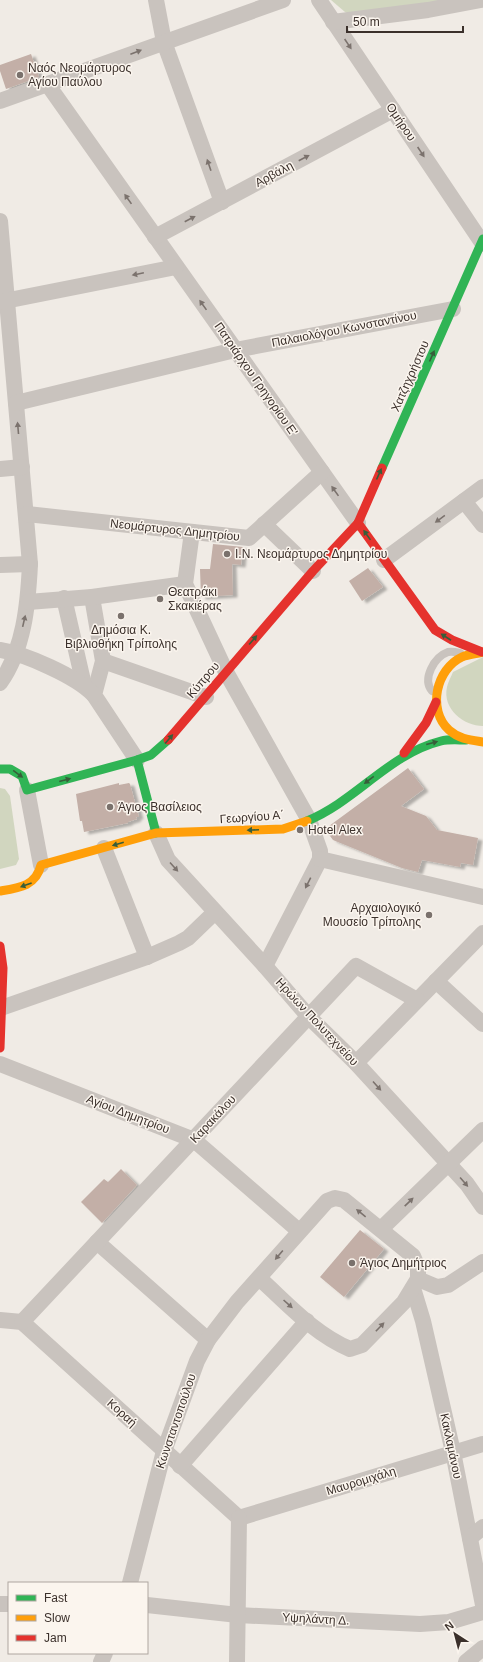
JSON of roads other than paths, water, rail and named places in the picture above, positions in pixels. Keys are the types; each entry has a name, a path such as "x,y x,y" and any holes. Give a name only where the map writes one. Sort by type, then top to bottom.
{"street":[{"path":"156,0 164,42 222,202"},
{"path":"0,101 282,0"},
{"name":"Ομήρου","path":"319,0 483,242"},
{"path":"333,22 428,10 481,0"},
{"name":"Πατριάρχου Γρηγορίου Ε'","path":"48,85 435,630 457,644 483,652"},
{"name":"Αρβάλη","path":"155,237 393,110"},
{"path":"0,221 3,302 16,403 27,514 30,564 28,602 16,652 0,683"},
{"name":"Χατζηχρήστου","path":"358,523 483,242"},
{"path":"3,302 176,267"},
{"name":"Παλαιολόγου Κωνσταντίνου","path":"16,403 235,350 453,309"},
{"path":"0,469 22,467"},
{"name":"Νεομάρτυρος Δημητρίου","path":"27,514 249,538 322,472"},
{"path":"384,560 483,487"},
{"path":"464,501 483,525"},
{"name":"Κύπρου","path":"27,790 137,760 151,755 163,746 313,571 358,523"},
{"path":"264,524 313,571"},
{"path":"192,532 185,584 226,672 310,820 319,844 320,859 265,966"},
{"path":"0,565 30,564"},
{"path":"28,602 92,597 185,584"},
{"path":"89,690 104,661 92,597"},
{"path":"64,598 89,690 137,760 156,834"},
{"path":"0,650 16,652 89,690"},
{"path":"467,654 483,652"},
{"name":"Γεωργίου Α΄","path":"41,865 156,834 283,829 310,820 330,809 401,756 420,733 436,699 436,686 443,672 453,661 467,654"},
{"path":"104,661 206,697"},
{"path":"436,699 439,714 445,725 454,734 466,740 482,742"},
{"name":"Γεωργίου Α΄","path":"401,756 434,742 466,740"},
{"path":"0,769 10,769 22,776 27,790 41,865 37,878 32,883 0,891"},
{"name":"Ηρώων Πολυτεχνείου","path":"156,834 168,860 265,966 309,1017 356,1063 467,1184 483,1207"},
{"path":"104,848 147,957"},
{"path":"320,859 483,897"},
{"path":"1,1008 147,957 188,938 215,912"},
{"path":"356,1063 483,933"},
{"path":"0,946 3,968 0,1048"},
{"name":"Καρακάλου","path":"22,1322 356,966 417,1000"},
{"path":"436,981 483,1024"},
{"name":"Αγίου Δημητρίου","path":"0,1064 194,1140 299,1231"},
{"path":"381,1229 483,1130"},
{"path":"335,1198 344,1200 381,1229 414,1256 418,1268 416,1284 404,1302 362,1345 350,1349 336,1344 317,1330 259,1278 326,1201 335,1198"},
{"path":"97,1242 208,1340"},
{"path":"416,1284 437,1287 448,1285 483,1262"},
{"name":"Κωνσταντοπούλου","path":"130,1582 164,1451 185,1389 208,1340 237,1302 259,1278"},
{"name":"Κακλαμάνου","path":"416,1284 453,1452 483,1605"},
{"path":"0,1320 22,1322"},
{"path":"180,1466 307,1321"},
{"name":"Κοραή","path":"22,1322 239,1518"},
{"name":"Μαυρομιχάλη","path":"239,1518 483,1444"},
{"path":"237,1662 239,1518"},
{"path":"470,1538 483,1527"},
{"name":"Υψηλάντη Δ.","path":"148,1605 238,1615 429,1624 460,1620 483,1612"},
{"path":"466,1662 483,1648"}],"lane":[{"path":"436,699 429,688 428,675 436,660 448,652 467,654"}],"place":[{"name":"Ναός Νεομάρτυρος Αγίου Παύλου","path":"20,75"},
{"name":"Ι.Ν. Νεομάρτυρος Δημητρίου","path":"227,554"},
{"name":"Θεατράκι Σκακιέρας","path":"160,599"},
{"name":"Δημόσια Κ. Βιβλιοθήκη Τρίπολης","path":"121,616"},
{"name":"Άγιος Βασίλειος","path":"110,807"},
{"name":"Hotel Alex","path":"300,830"},
{"name":"Αρχαιολογικό Μουσείο Τρίπολης","path":"429,915"},
{"name":"Άγιος Δημήτριος","path":"352,1263"}]}
